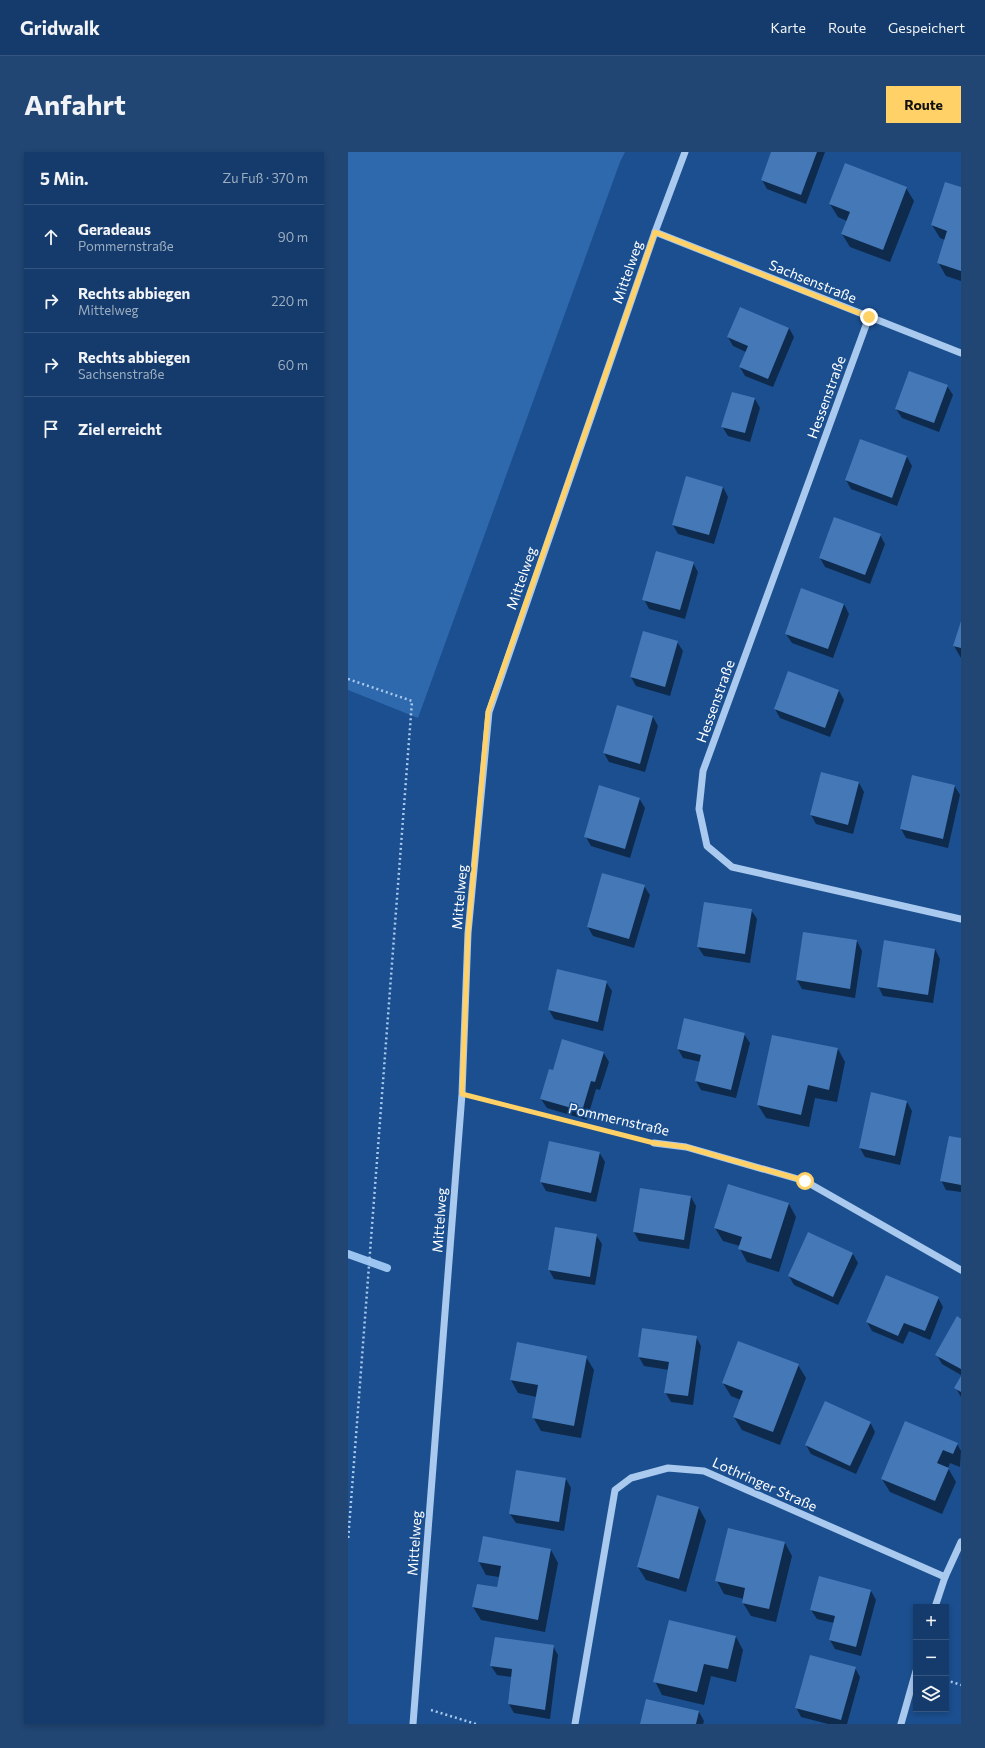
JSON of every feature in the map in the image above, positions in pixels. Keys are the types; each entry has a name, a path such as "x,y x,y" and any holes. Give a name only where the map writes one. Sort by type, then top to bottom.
{"street":[{"name":"Mittelweg","path":"413,1724 462,1094 468,933 488,712 655,232 685,152"},
{"name":"Sachsenstraße","path":"655,232 961,353"},
{"name":"Hessenstraße","path":"869,317 703,771 699,809 708,846 732,867 961,919"},
{"name":"Pommernstraße","path":"654,1143 686,1147 805,1181 961,1270"},
{"name":"Lothringer Straße","path":"575,1724 615,1490 631,1478 668,1468 704,1470 945,1577"},
{"path":"936,1604 945,1577 961,1542"},
{"path":"900,1724 914,1676"}],"path":[{"path":"348,679 412,701 348,1541"},
{"name":"Pommernstraße","path":"462,1094 654,1143"},
{"path":"949,1681 961,1685"},
{"path":"414,1705 476,1724"}],"shaded area":[{"path":"348,152 625,152 620,162 418,718 348,690"}],"building":[{"path":"771,152 817,152 801,195 761,180"},
{"path":"845,163 907,187 883,250 841,234 850,212 829,204"},
{"path":"945,182 961,187 961,271 937,263 947,231 931,225"},
{"path":"740,307 789,328 768,379 739,367 748,346 727,337"},
{"path":"909,371 948,385 934,423 895,409"},
{"path":"732,392 755,398 745,433 721,427"},
{"path":"860,439 907,456 892,498 845,480"},
{"path":"686,476 723,487 709,535 672,525"},
{"path":"834,517 881,534 865,575 819,558"},
{"path":"656,551 694,562 680,610 642,600"},
{"path":"801,588 844,604 828,649 785,634"},
{"path":"961,621 961,648 953,646"},
{"path":"643,631 678,641 665,687 630,677"},
{"path":"788,671 839,690 825,728 774,709"},
{"path":"617,705 653,716 640,764 603,753"},
{"path":"821,772 859,782 848,825 810,815"},
{"path":"912,775 955,785 943,839 900,829"},
{"path":"599,785 640,798 625,849 584,837"},
{"path":"602,873 645,885 629,939 587,927"},
{"path":"704,902 752,909 745,954 697,947"},
{"path":"803,932 857,940 850,989 796,980"},
{"path":"884,940 935,949 928,995 877,987"},
{"path":"557,969 607,981 598,1022 548,1010"},
{"path":"684,1018 745,1033 731,1090 695,1081 701,1055 677,1049"},
{"path":"772,1035 838,1048 829,1090 808,1085 801,1115 757,1105"},
{"path":"562,1039 604,1052 595,1082 591,1081 582,1111 540,1099 549,1069 553,1070"},
{"path":"871,1092 907,1101 895,1156 859,1148"},
{"path":"949,1136 961,1138 961,1185 940,1181"},
{"path":"549,1141 600,1152 591,1193 540,1182"},
{"path":"728,1184 789,1203 771,1259 738,1249 742,1237 714,1228"},
{"path":"640,1188 691,1196 684,1240 633,1232"},
{"path":"555,1227 597,1234 590,1277 548,1270"},
{"path":"808,1232 853,1253 833,1297 788,1276"},
{"path":"886,1275 939,1297 925,1331 904,1323 898,1336 866,1322"},
{"path":"957,1316 961,1319 961,1369 935,1355"},
{"path":"642,1328 697,1336 688,1396 664,1393 669,1362 638,1357"},
{"path":"738,1341 799,1364 773,1432 733,1417 743,1391 722,1383"},
{"path":"517,1342 587,1356 574,1426 532,1418 538,1385 510,1380"},
{"path":"961,1376 961,1392 954,1388"},
{"path":"825,1401 871,1422 850,1466 805,1445"},
{"path":"905,1421 958,1443 953,1454 943,1450 937,1463 949,1468 935,1501 881,1479"},
{"path":"516,1470 566,1478 559,1522 509,1514"},
{"path":"657,1495 699,1507 679,1579 637,1567"},
{"path":"728,1528 785,1542 769,1609 742,1603 745,1588 715,1581"},
{"path":"483,1536 551,1549 538,1620 472,1607 477,1584 497,1587 501,1566 478,1562"},
{"path":"819,1576 871,1590 856,1647 829,1640 835,1616 810,1610"},
{"path":"669,1620 736,1636 728,1669 704,1664 697,1692 653,1682"},
{"path":"495,1637 554,1645 545,1710 508,1704 512,1669 490,1666"},
{"path":"810,1655 856,1667 841,1720 795,1708"},
{"path":"646,1699 699,1711 696,1724 640,1724"}],"waterway":[{"path":"348,1254 387,1268"}],"route":[{"path":"805,1181 686,1147 654,1143 462,1094 468,933 488,712 655,232 869,317"}]}
